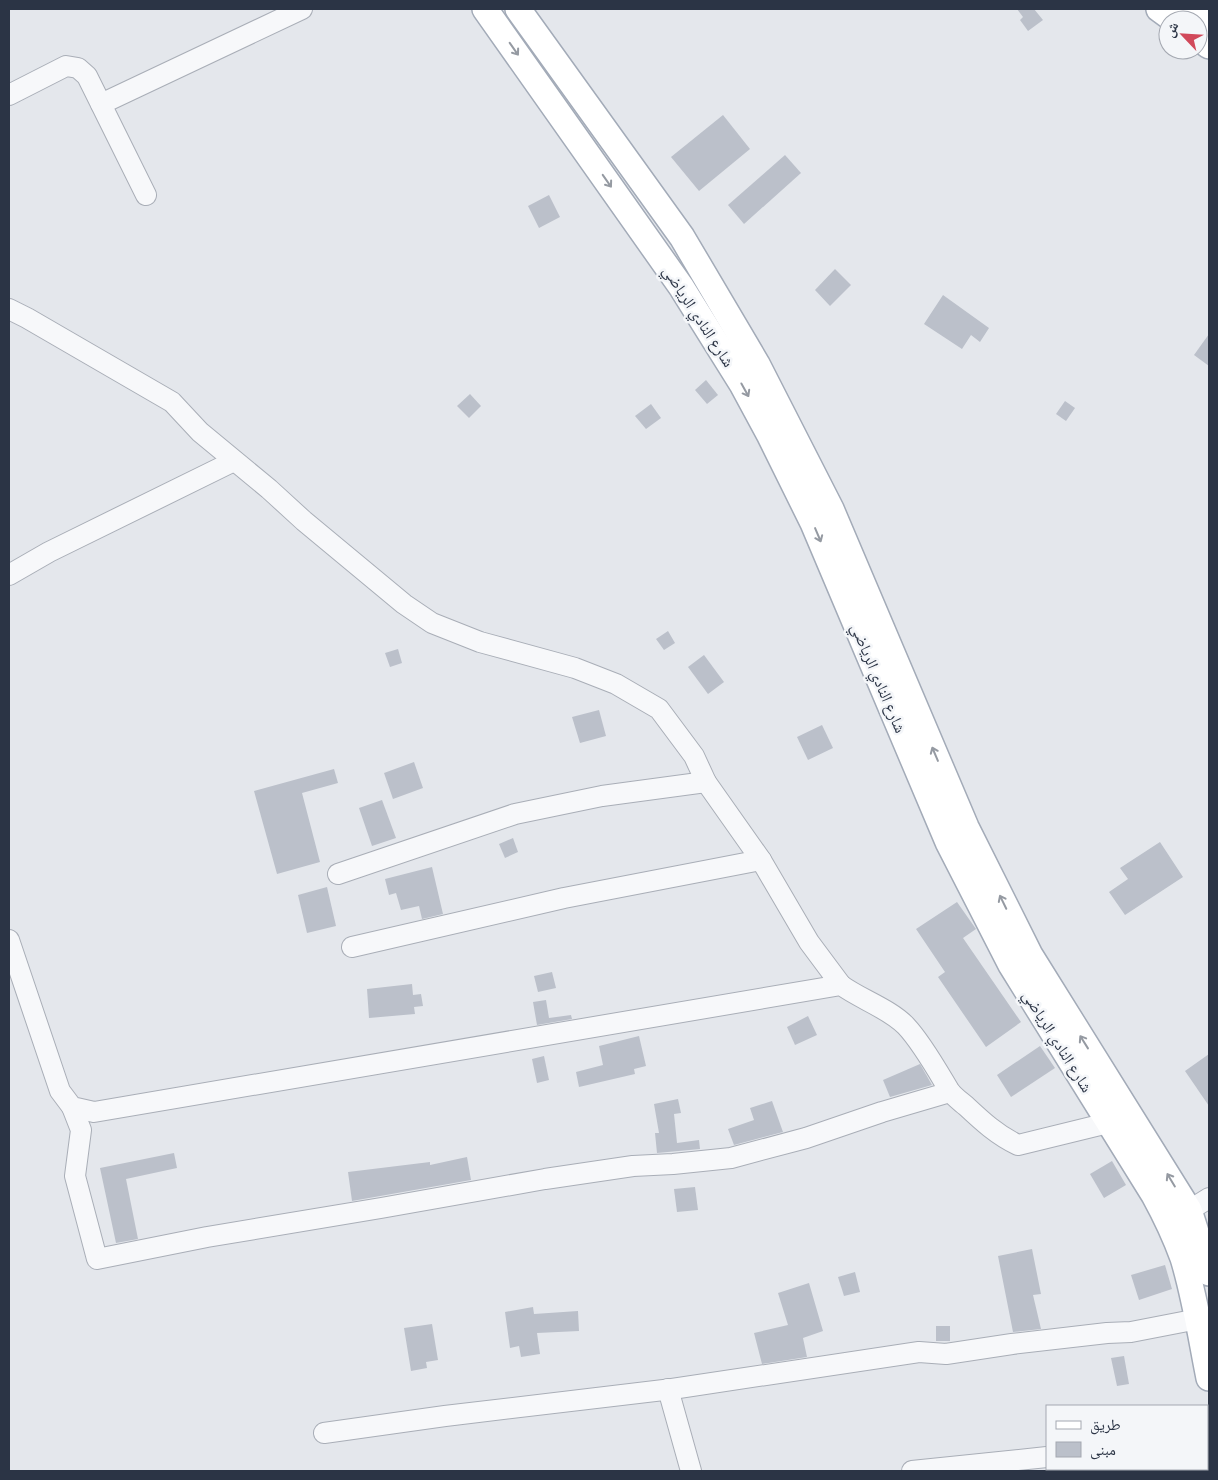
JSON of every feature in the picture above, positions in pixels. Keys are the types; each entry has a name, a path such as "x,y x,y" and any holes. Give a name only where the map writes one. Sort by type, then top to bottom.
{"main road":[{"name":"شارع النادي الرياضي","path":"486,9 682,288 737,376 769,434 813,523 941,796"},
{"name":"شارع النادي الرياضي","path":"518,9 682,237 757,364 831,509 941,796 948,842 1020,960 1189,1210 1209,1273"},
{"path":"1193,9 1209,21"},
{"path":"576,137 597,118"},
{"name":"شارع النادي الرياضي","path":"1020,960 1108,1123 1154,1195 1189,1210"},
{"name":"شارع النادي الرياضي","path":"1189,1210 1182,1256 1191,1288 1209,1378"}],"street":[{"path":"101,104 302,9"},
{"path":"9,94 66,66 78,68 87,76 146,195"},
{"path":"9,310 27,318 172,402 200,432 269,489 304,521 404,604 432,623 480,642 575,668 616,684 659,709 694,756 706,782 761,860 809,942 841,985 905,1025 944,1079 950,1092 990,1128 1018,1145 1108,1123"},
{"path":"9,575 50,552 234,461"},
{"path":"338,874 515,814 602,796 706,782"},
{"path":"352,948 564,898 761,860"},
{"path":"9,940 60,1091 72,1107 81,1130 75,1176 97,1259 217,1235 545,1179 633,1166 731,1158 806,1138 882,1112 950,1092"},
{"path":"72,1107 94,1112 841,985"},
{"path":"324,1433 668,1389 919,1352 946,1354 1022,1343 1131,1332 1198,1320"},
{"path":"668,1389 691,1471"},
{"path":"912,1471 1046,1457"}],"building":[{"path":"1017,9 1034,9 1043,20 1028,31 1020,20 1023,17"},
{"path":"723,115 750,149 699,191 671,157"},
{"path":"785,155 801,173 744,224 728,205"},
{"path":"549,195 560,217 539,228 528,206"},
{"path":"835,269 851,285 830,306 815,290"},
{"path":"943,295 989,328 980,342 971,335 962,349 924,324"},
{"path":"1209,334 1209,366 1194,355"},
{"path":"706,380 718,395 707,404 695,390"},
{"path":"470,394 481,406 469,418 457,406"},
{"path":"1065,401 1075,408 1066,421 1056,414"},
{"path":"651,404 661,418 646,429 635,416"},
{"path":"668,631 675,643 664,650 656,639"},
{"path":"398,649 402,663 390,667 385,653"},
{"path":"704,655 724,682 708,694 688,667"},
{"path":"599,710 606,736 580,743 572,717"},
{"path":"822,725 833,748 808,760 797,737"},
{"path":"414,762 423,788 393,799 384,773"},
{"path":"334,769 338,783 302,793 320,862 277,874 254,791"},
{"path":"382,800 396,838 372,846 359,808"},
{"path":"513,838 518,852 505,858 499,844"},
{"path":"1160,842 1183,877 1125,915 1109,892 1128,879 1120,868"},
{"path":"432,867 443,914 422,919 419,906 401,910 396,893 389,895 385,879"},
{"path":"327,887 336,926 307,933 298,895"},
{"path":"957,902 976,929 963,938 1021,1022 986,1047 938,977 945,972 916,929"},
{"path":"552,972 556,988 538,992 534,976"},
{"path":"412,984 413,995 421,994 423,1006 414,1007 415,1014 369,1018 367,989"},
{"path":"546,1000 549,1018 571,1015 572,1019 537,1025 533,1002"},
{"path":"808,1016 817,1035 795,1045 787,1027"},
{"path":"639,1036 646,1066 634,1069 635,1074 579,1087 576,1072 603,1065 599,1046"},
{"path":"1040,1046 1055,1068 1011,1097 997,1075"},
{"path":"1209,1054 1209,1106 1185,1071"},
{"path":"544,1056 549,1080 537,1083 532,1059"},
{"path":"920,1064 932,1085 890,1097 883,1080"},
{"path":"678,1099 681,1113 674,1114 677,1143 699,1140 700,1149 657,1153 655,1133 659,1133 654,1104"},
{"path":"772,1101 783,1132 734,1145 728,1129 754,1120 750,1108"},
{"path":"174,1153 177,1168 126,1179 138,1239 116,1243 100,1168"},
{"path":"467,1157 471,1180 352,1201 348,1172 430,1162 430,1165"},
{"path":"1112,1161 1126,1185 1104,1198 1090,1174"},
{"path":"695,1187 698,1210 677,1212 674,1189"},
{"path":"1032,1249 1041,1294 1033,1295 1041,1329 1013,1332 998,1256"},
{"path":"1165,1265 1172,1289 1139,1300 1131,1275"},
{"path":"855,1272 860,1292 844,1296 838,1277"},
{"path":"809,1283 823,1331 803,1338 807,1357 762,1364 754,1333 788,1325 778,1293"},
{"path":"533,1307 534,1314 578,1311 579,1331 537,1333 540,1354 521,1357 519,1346 510,1348 505,1312"},
{"path":"432,1324 438,1360 426,1362 427,1368 411,1371 404,1328"},
{"path":"936,1326 950,1326 950,1341 936,1341"},
{"path":"1124,1356 1129,1384 1117,1386 1111,1358"}]}
